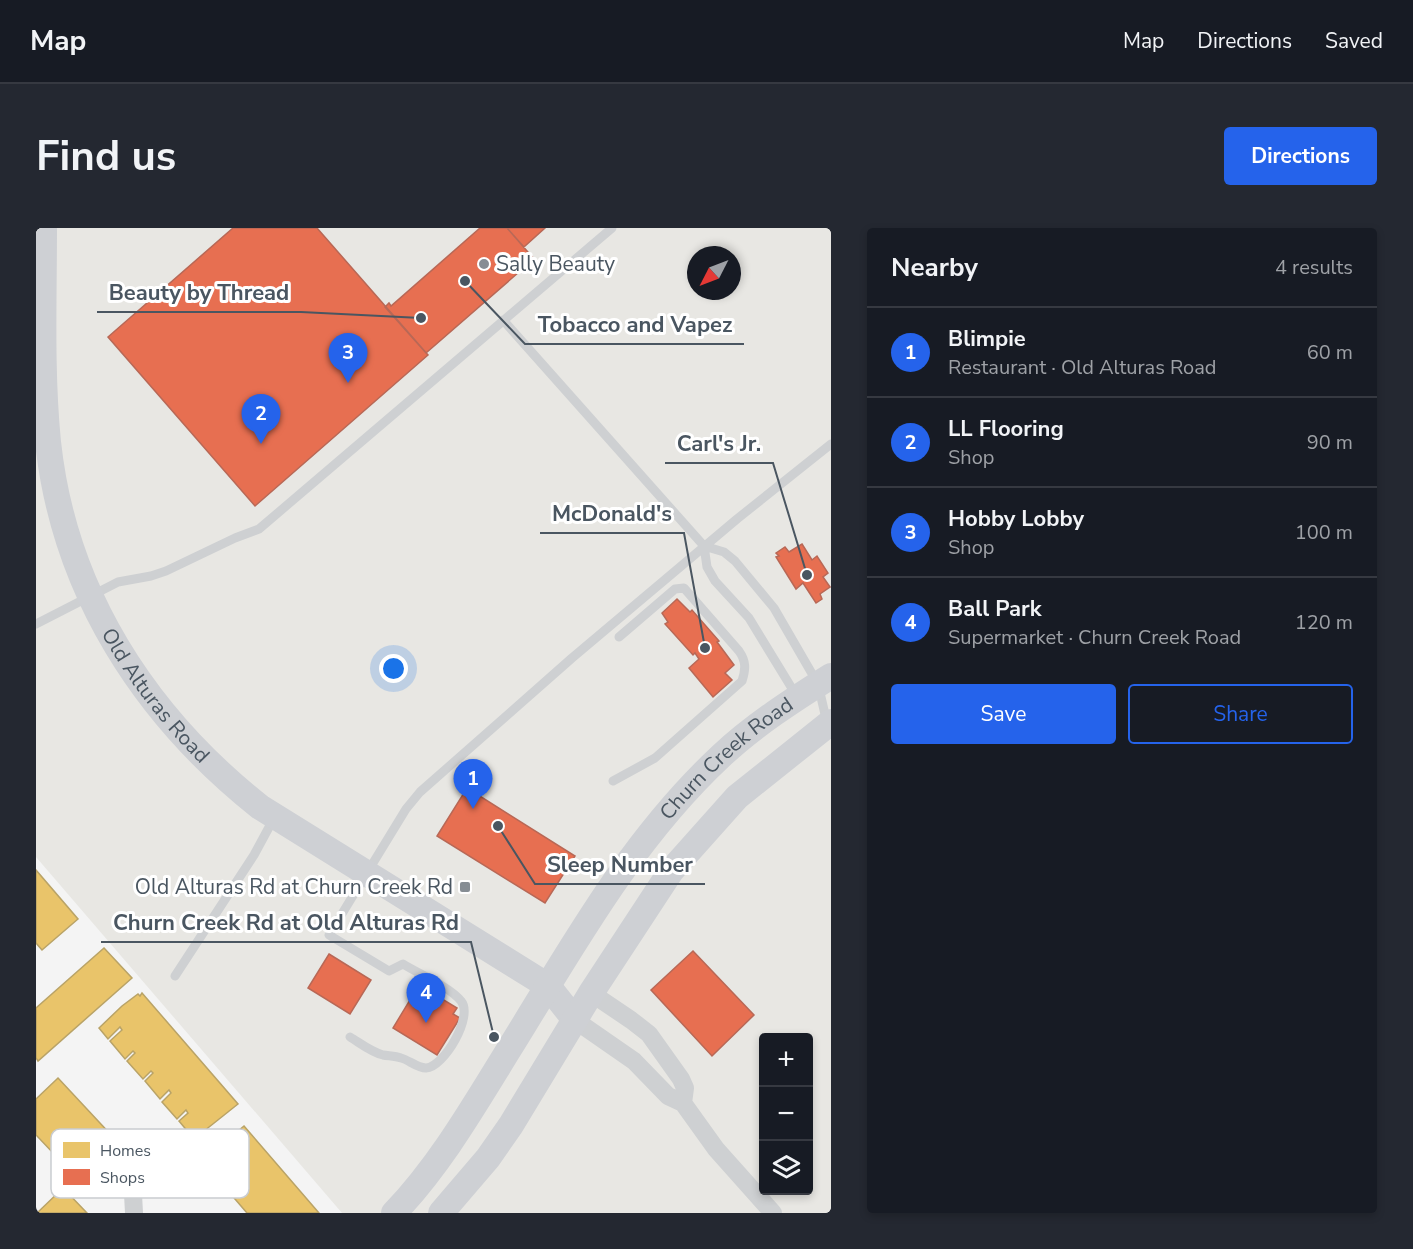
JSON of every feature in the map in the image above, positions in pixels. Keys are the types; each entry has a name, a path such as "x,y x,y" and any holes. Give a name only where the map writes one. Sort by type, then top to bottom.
{"main road":[{"name":"Old Alturas Road","path":"44,228 46,409 48,444 55,483 70,543 91,597 126,662 172,725 219,774 275,817 548,986 575,1020"},
{"name":"Churn Creek Road","path":"394,1213 411,1195 450,1143 606,892 653,829 722,755 816,686"},
{"name":"Churn Creek Road","path":"441,1213 488,1158 511,1125 591,993 678,862 736,797 829,723"},
{"name":"Old Alturas Road","path":"548,986 591,993"}],"street":[{"name":"Old Alturas Road","path":"591,993 649,1034 681,1079 685,1088 683,1103"},
{"name":"Old Alturas Road","path":"575,1020 634,1061 668,1096 683,1103 716,1149 774,1213"},
{"path":"133,1198 134,1213"}],"lane":[{"path":"36,624 118,582 166,571 259,529 612,228"},
{"path":"503,320 704,546 724,552 735,561 774,608 816,686 829,723"},
{"path":"350,1037 380,1054 401,1058 426,1068 438,1063 444,1056 465,1021 466,1012 461,1000 403,964 389,971 329,935 406,809 420,792 572,658 704,546 831,444"},
{"path":"704,546 707,567 715,581 748,618 816,686"},
{"path":"613,780 655,758 742,681 745,668 739,651 684,588 675,589 619,637"},
{"path":"175,976 254,855 275,817"}],"shaded area":[{"path":"36,228 831,228 831,1213 342,1213 36,857"}],"building: Homes":[{"path":"36,870 78,919 42,950 36,943"},
{"path":"104,948 132,978 38,1061 36,1058 36,1008"},
{"path":"142,993 238,1104 207,1129 186,1129 179,1121 188,1113 186,1110 177,1119 162,1102 171,1093 169,1090 160,1099 145,1081 153,1073 151,1071 143,1079 127,1061 135,1053 133,1051 125,1059 110,1041 122,1030 120,1027 108,1039 99,1028 122,1006 138,994 140,996"},
{"path":"58,1078 106,1129 51,1129 51,1151 36,1135 36,1099"},
{"path":"249,1132 319,1213 247,1213 234,1198 249,1198"},
{"path":"53,1198 73,1198 87,1213 37,1213"}],"building: Shops":[{"path":"233,228 317,228 428,355 255,506 108,337"},
{"path":"480,228 507,228 534,259 426,353 385,307 389,303 391,306"},
{"path":"507,228 545,228 524,247"},
{"path":"802,544 812,560 817,556 828,573 823,577 830,587 820,594 822,599 816,603 803,583 796,589 776,557 779,556 776,553 785,547 789,552"},
{"path":"677,599 690,612 692,610 719,641 717,642 734,665 725,673 732,680 713,697 689,668 699,659 665,624 668,622 662,613"},
{"path":"467,788 575,856 545,903 437,836"},
{"path":"693,951 754,1015 712,1056 651,990"},
{"path":"329,954 371,980 350,1014 308,988"},
{"path":"419,985 457,1008 453,1014 460,1018 437,1055 393,1028"}],"place":[{"name":"Sally Beauty","path":"484,264"},
{"name":"Tobacco and Vapez","path":"465,281"},
{"name":"Beauty by Thread","path":"421,318"},
{"name":"Hobby Lobby","path":"348,383"},
{"name":"LL Flooring","path":"261,444"},
{"name":"Carl's Jr.","path":"807,575"},
{"name":"McDonald's","path":"705,648"},
{"name":"Blimpie","path":"473,809"},
{"name":"Sleep Number","path":"498,826"},
{"name":"Old Alturas Rd at Churn Creek Rd","path":"465,887"},
{"name":"Ball Park","path":"426,1023"},
{"name":"Churn Creek Rd at Old Alturas Rd","path":"494,1037"}]}
